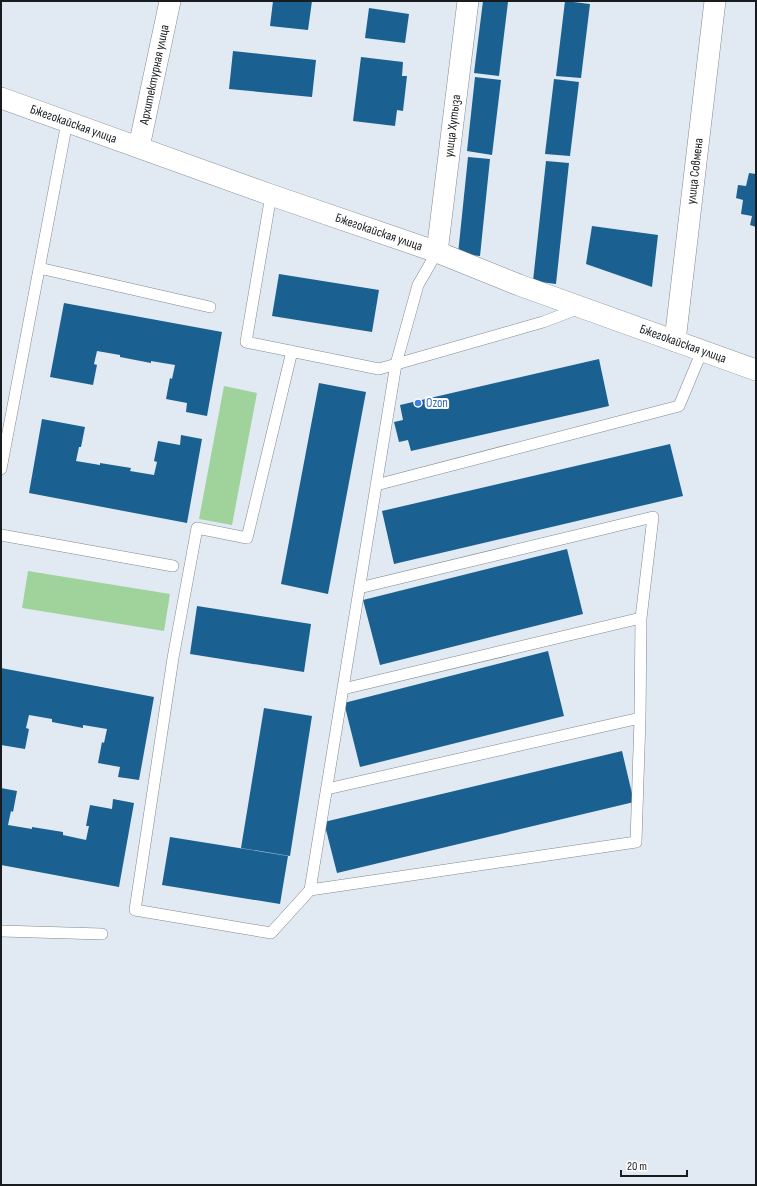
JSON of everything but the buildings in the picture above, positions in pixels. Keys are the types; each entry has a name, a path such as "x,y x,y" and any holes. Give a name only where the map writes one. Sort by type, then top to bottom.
{"street":[{"name":"Архитектурная улица","path":"139,147 170,1"},
{"name":"улица Хутыза","path":"437,252 468,1"},
{"name":"улица Совмена","path":"675,341 714,1"},
{"name":"Бжегокайская улица","path":"1,98 271,195 437,252 519,284 756,370"}],"lane":[{"path":"1,468 67,122"},
{"path":"271,195 246,342 379,369 543,322 582,307"},
{"path":"292,351 247,538 197,528 173,658 135,910 271,933 310,890 396,364 418,285 437,252"},
{"path":"39,268 210,307"},
{"path":"376,485 679,406 702,351"},
{"path":"310,890 636,842 640,718 641,618 653,517 359,588"},
{"path":"1,535 173,566"},
{"path":"343,689 641,618"},
{"path":"326,789 640,718"},
{"path":"1,931 102,934"}],"green space":[{"path":"224,386 257,393 232,525 199,519"},
{"path":"28,571 170,594 164,631 22,608"}],"place":[{"name":"Ozon","path":"418,403"}]}
